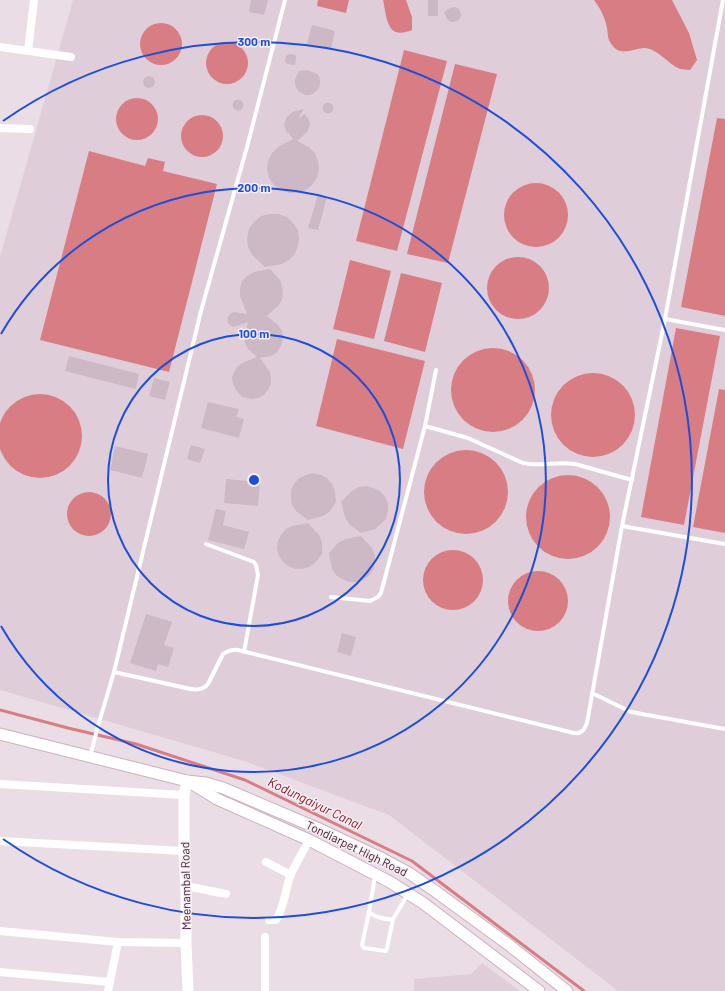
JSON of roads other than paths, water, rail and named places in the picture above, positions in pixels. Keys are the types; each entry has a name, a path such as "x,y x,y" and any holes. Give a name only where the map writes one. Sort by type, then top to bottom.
{"main road":[{"name":"Tondiarpet High Road","path":"0,734 187,781 206,783 223,788 317,828 409,873 509,945 567,991"},
{"name":"Tondiarpet High Road","path":"187,781 217,800 309,840 390,882 423,903 539,991"},
{"name":"Meenambal Road","path":"187,781 184,795 184,852 188,991"}],"street":[{"path":"28,51 34,0"},
{"path":"0,47 71,57"},
{"path":"0,128 30,129"},
{"path":"0,784 184,795"},
{"path":"269,920 276,920 279,916 291,875 309,840"},
{"path":"0,841 184,852"},
{"path":"266,862 291,875"},
{"path":"186,886 226,894"},
{"path":"0,931 118,942 186,943"},
{"path":"265,937 265,991"},
{"path":"108,991 118,942"},
{"path":"0,972 110,982"}],"lane":[{"path":"90,757 114,672 201,311 247,147 285,0"},
{"path":"114,672 194,690 200,689 205,688 208,684 223,654 234,650 574,733 580,733 584,729 587,723 622,526 665,319 723,0"},
{"path":"665,319 725,330"},
{"path":"331,597 370,601 378,597 381,593 425,426 436,370"},
{"path":"425,426 468,438 523,463 537,465 566,463 575,464 632,480"},
{"path":"622,526 725,544"},
{"path":"206,544 254,562 256,565 258,575 244,652"},
{"path":"592,693 630,712 725,729"},
{"path":"375,875 362,945 364,948 386,951 393,919 408,894"},
{"path":"369,912 372,915 393,919"}],"waterway":[{"name":"Kodungaiyur Canal","path":"0,710 136,744 245,780 412,861 584,991"}]}
